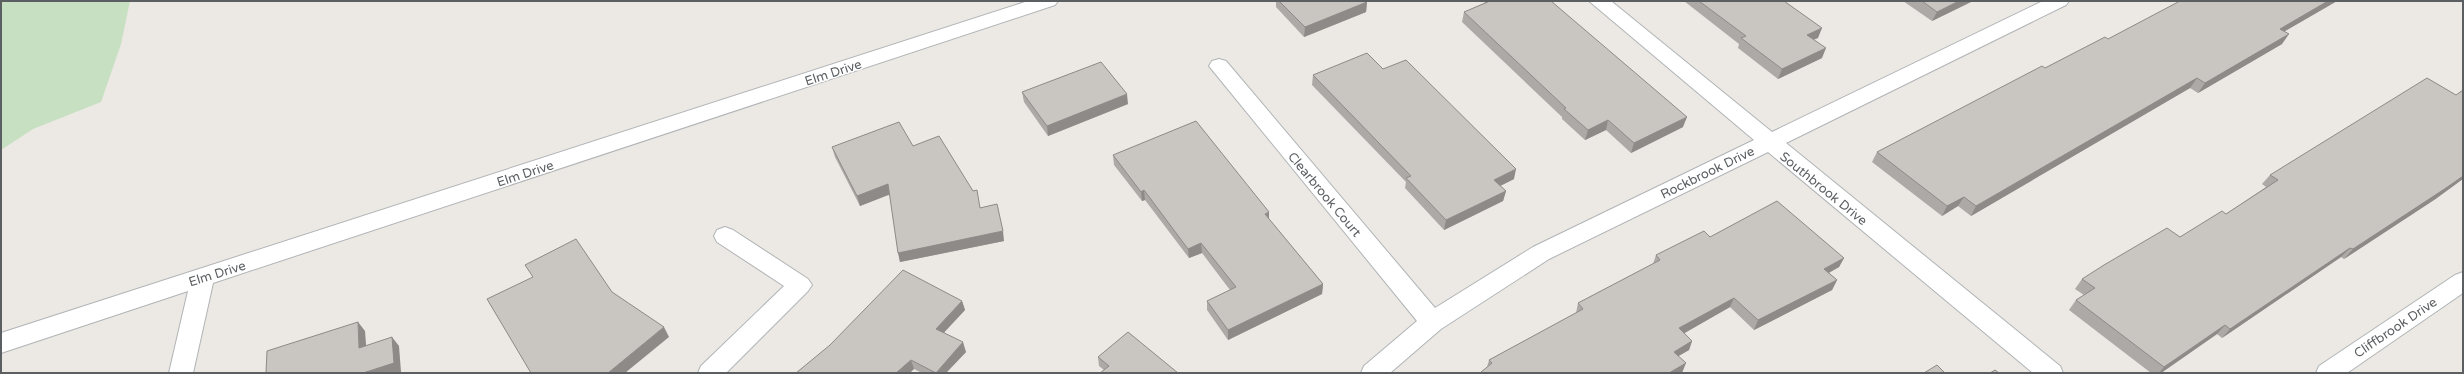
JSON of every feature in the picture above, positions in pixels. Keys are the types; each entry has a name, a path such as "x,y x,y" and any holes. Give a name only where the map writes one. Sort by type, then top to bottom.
{"street":[{"name":"Elm Drive","path":"1,343 1048,1"},
{"name":"Southbrook Drive","path":"1599,1 1768,142 2051,373"},
{"name":"Rockbrook Drive","path":"1373,373 1432,322 1541,253 2058,1"},
{"name":"Clearbrook Court","path":"1219,66 1432,322"},
{"path":"710,373 800,284 725,236"},
{"path":"181,373 203,277"},
{"name":"Cliffbrook Drive","path":"2328,373 2463,281"}],"green space":[{"path":"1,1 130,1 121,44 101,102 33,129 1,150"}],"building":[{"path":"1279,1 1366,1 1367,2 1305,27"},
{"path":"1490,1 1551,1 1687,117 1634,143 1608,120 1588,130 1564,109 1566,108 1464,12"},
{"path":"1699,1 1784,1 1822,28 1807,35 1826,48 1782,69 1741,38 1746,36"},
{"path":"1922,1 1959,1 1937,12"},
{"path":"2180,1 2328,1 2280,29 2289,34 2205,83 2197,78 1976,206 1964,197 1947,206 1877,152 2042,66 2045,68 2105,37 2108,39"},
{"path":"1367,53 1383,69 1406,60 1516,169 1494,180 1506,191 1446,220 1406,178 1411,176 1313,75"},
{"path":"1101,62 1127,94 1047,126 1022,92"},
{"path":"2427,78 2456,95 2463,90 2463,176 2353,249 2350,248 2230,329 2225,325 2164,367 2076,300 2095,288 2082,279 2104,265 2167,228 2180,237 2222,211 2226,214 2278,180 2270,175"},
{"path":"1196,121 1269,212 1265,214 1323,284 1228,330 1207,301 1236,287 1201,243 1188,249 1144,190 1141,192 1113,155"},
{"path":"899,122 913,146 939,136 973,191 977,190 980,208 997,204 1003,231 898,253 888,184 857,196 832,147"},
{"path":"1777,201 1844,258 1824,269 1837,280 1758,320 1734,298 1679,328 1692,341 1674,352 1686,363 1669,373 1480,373 1492,363 1489,360 1583,309 1578,303 1660,260 1656,255 1704,231 1710,237"},
{"path":"576,239 612,292 664,327 608,373 531,373 487,299 533,277 525,265"},
{"path":"903,270 962,301 936,329 963,342 936,373 911,360 896,373 796,373 830,345"},
{"path":"358,322 359,348 392,337 394,363 363,373 266,373 267,351"},
{"path":"1128,332 1178,373 1100,373 1109,366 1098,357"},
{"path":"1937,365 1945,373 1924,373"},
{"path":"1995,370 1999,373 1990,373"}]}
